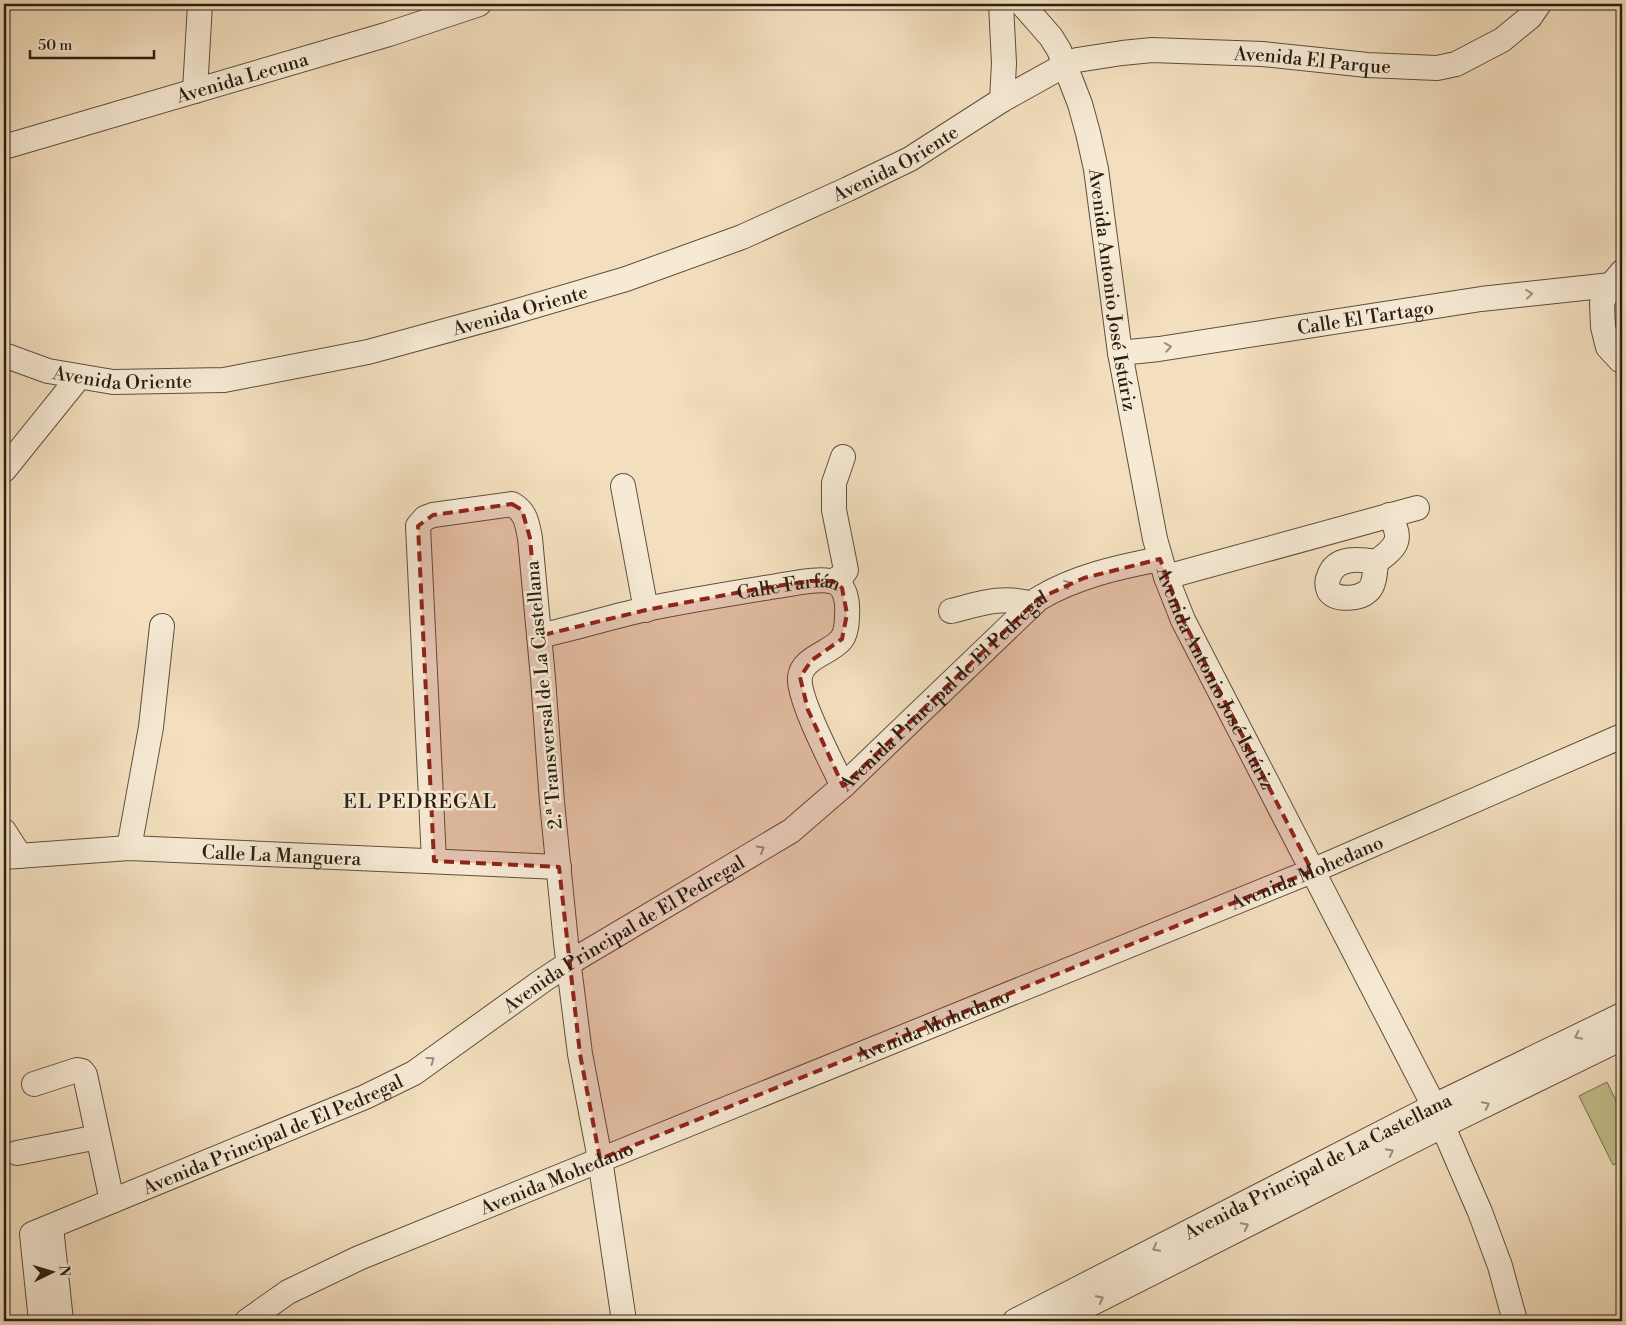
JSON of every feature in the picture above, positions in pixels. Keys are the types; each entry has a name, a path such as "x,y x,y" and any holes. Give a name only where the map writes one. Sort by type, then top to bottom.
{"street":[{"path":"195,91 200,4"},
{"name":"Avenida Lecuna","path":"4,147 389,34 479,4"},
{"path":"1001,4 1004,63 1002,100"},
{"name":"Avenida Antonio José Istúriz","path":"1022,4 1051,37 1059,50 1088,133 1096,169 1120,353 1153,531 1163,568 1183,620 1438,1116 1480,1212 1500,1266 1515,1321"},
{"name":"Avenida El Parque","path":"1065,64 1077,60 1152,50 1264,54 1368,65 1437,68 1456,64 1502,40 1530,17 1539,4"},
{"name":"Avenida Oriente","path":"4,355 48,371 113,382 224,380 368,352 507,314 626,279 742,237 910,159 1002,100 1065,64"},
{"name":"Calle El Tartago","path":"1120,353 1159,349 1617,279"},
{"name":"Calle El Tartago","path":"1617,279 1602,303 1603,327 1608,347 1622,360"},
{"path":"4,470 79,377"},
{"path":"834,582 846,570 834,510 834,483 843,457"},
{"path":"623,486 646,610"},
{"name":"2.ª Transversal de La Castellana","path":"434,861 418,526 425,518 433,515 512,504 522,510 527,521 530,538 569,963 580,1054 600,1159 624,1321"},
{"name":"Avenida Principal de El Pedregal","path":"41,1230 365,1097 414,1073 569,963 783,836 843,786 1032,604 1050,592 1084,578 1132,564 1163,568 1418,508"},
{"path":"1376,562 1392,550 1397,541 1397,527 1389,516"},
{"name":"Calle Farfán","path":"540,636 646,610 811,581 834,582 842,588 845,595 847,614 845,632 842,639 830,650 812,660 803,668 800,678 808,710 843,786"},
{"path":"951,611 1004,600 1017,600 1032,604"},
{"path":"129,848 151,727 162,626"},
{"name":"Avenida Mohedano","path":"247,1321 288,1292 359,1258 1312,871 1622,736"},
{"path":"4,831 12,856"},
{"name":"Calle La Manguera","path":"12,856 129,848 559,867"},
{"name":"Avenida Principal de La Castellana","path":"1057,1321 1622,1015"},
{"name":"Avenida Principal de La Castellana","path":"1015,1321 1438,1116 1622,1038"},
{"path":"34,1084 77,1070 82,1071 85,1075 112,1201"},
{"path":"17,1153 98,1136"},
{"path":"41,1230 41,1321"},
{"path":"41,1230 61,1321"}],"highlighted area":[{"path":"512,504 522,510 530,538 539,636 646,610 757,589 811,581 833,581 842,588 847,614 842,639 812,660 800,677 808,710 843,786 1038,599 1084,578 1160,559 1183,620 1312,871 600,1159 580,1054 559,867 434,861 418,526 433,515"}],"shaded area":[{"path":"1607,1082 1622,1113 1622,1160 1613,1165 1579,1096"}],"district":[{"name":"EL PEDREGAL","path":"420,801"}]}
